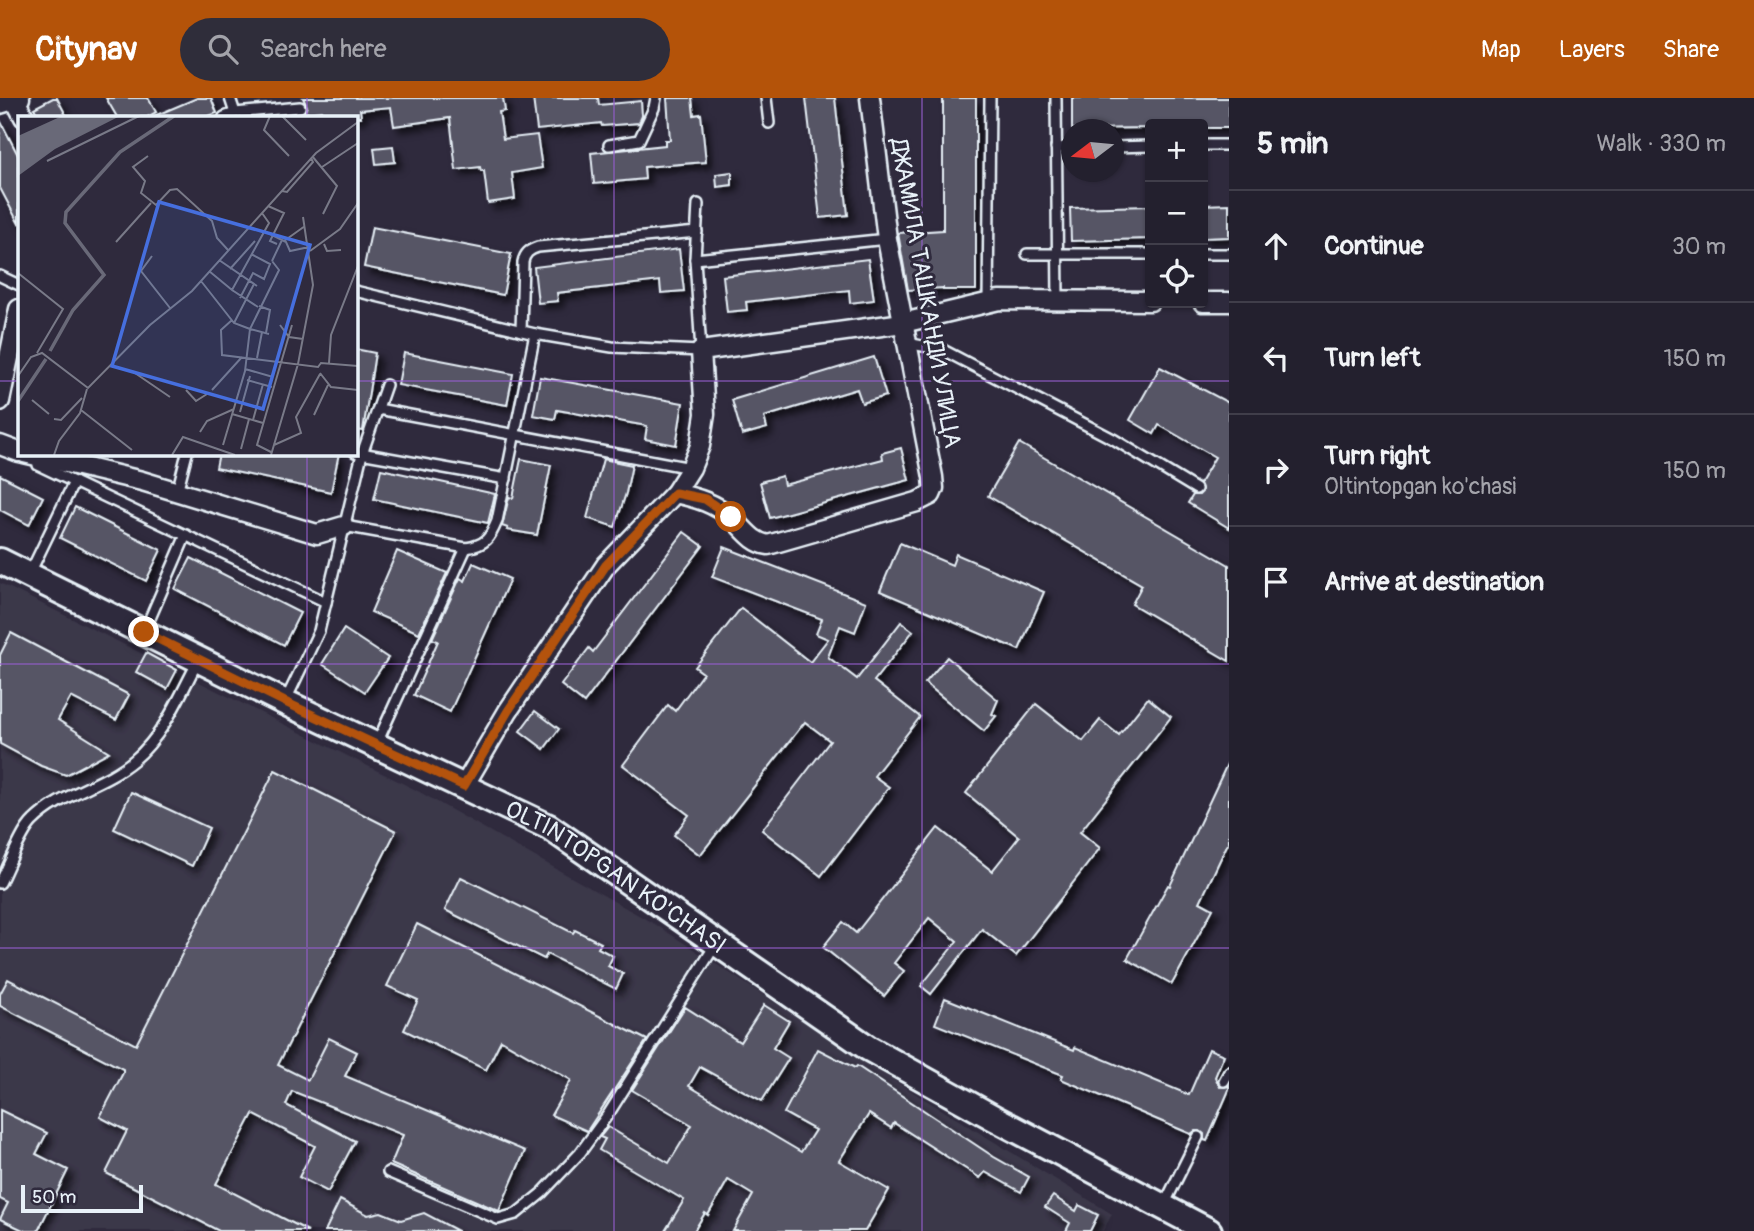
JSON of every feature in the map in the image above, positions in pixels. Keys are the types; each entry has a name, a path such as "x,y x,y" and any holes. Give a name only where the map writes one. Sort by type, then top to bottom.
{"street":[{"name":"ДЖАМИЛА ТАШКАНДИ УЛИЦА","path":"675,493 705,499 731,517 758,543 768,545 917,502 931,495 934,488 933,477 887,239 870,98"},
{"path":"12,101 23,116"},
{"path":"464,786 508,711 606,565 675,493 691,468 700,446 705,414 701,351 903,323 999,300 1145,301"},
{"path":"1208,302 1229,302"},
{"path":"0,401 9,371 18,315"},
{"path":"0,445 18,451"},
{"path":"31,455 142,481 317,534 344,526"},
{"name":"OLTINTOPGAN KO'CHASI","path":"0,561 285,702 549,827 868,1048 1209,1231"}],"lane":[{"path":"230,98 235,113"},
{"path":"609,145 639,140 656,98"},
{"path":"765,98 769,123"},
{"path":"988,303 990,98"},
{"path":"1056,98 1058,301"},
{"path":"227,116 300,107"},
{"path":"1208,145 1229,145"},
{"path":"1124,147 1145,146"},
{"path":"1056,148 1061,148"},
{"path":"357,291 535,334 612,347 701,351 695,259 698,204"},
{"path":"521,331 523,262 530,250 538,247 697,232"},
{"path":"695,259 887,239"},
{"path":"1027,254 1145,254"},
{"path":"1208,254 1229,254"},
{"path":"0,276 18,285"},
{"path":"344,526 466,548 479,546 491,536 497,521 535,334"},
{"path":"907,342 943,350 1115,440 1196,489"},
{"path":"285,702 319,631 359,453 386,385"},
{"path":"378,409 691,468"},
{"path":"359,453 506,479"},
{"path":"28,455 38,465 326,602"},
{"path":"177,492 186,455"},
{"path":"29,575 74,482"},
{"path":"144,632 186,535"},
{"path":"377,745 466,548"},
{"path":"0,883 30,823 51,806 101,782 134,760 151,742 169,718 199,659"},
{"path":"388,1172 498,1219 516,1214 542,1193 580,1153 609,1113 716,943"},
{"path":"1163,1207 1198,1137"}],"shaded area":[{"path":"0,583 416,790 658,926 885,1075 1112,1214 1103,1231 0,1231"}],"building":[{"path":"57,98 66,116 38,116 34,108"},
{"path":"106,98 148,98 156,112 149,116 116,116"},
{"path":"197,98 211,98 217,113 209,116 154,116"},
{"path":"303,98 503,98 505,111 499,112 503,139 537,135 542,168 512,173 515,199 488,203 484,171 481,171 480,167 456,170 450,118 394,126 391,107 360,110 361,117 357,117 323,116 322,111 304,113 307,106"},
{"path":"533,98 598,98 599,105 641,101 642,116 639,123 602,126 601,123 537,130"},
{"path":"667,98 692,98 694,115 701,114 706,162 644,167 645,179 594,184 591,153 665,145 665,140 670,140"},
{"path":"806,98 835,98 848,215 820,218"},
{"path":"943,98 976,98 976,290 908,290 898,233 943,230"},
{"path":"1072,98 1229,98 1229,128 1208,128 1208,119 1145,119 1145,128 1124,128 1124,119 1072,119"},
{"path":"0,120 18,155 18,222 0,188"},
{"path":"393,146 395,162 376,164 374,148"},
{"path":"732,172 732,185 717,187 716,174"},
{"path":"1229,204 1229,237 1208,238 1208,205"},
{"path":"1145,206 1145,239 1071,241 1070,208"},
{"path":"372,227 511,254 503,295 364,267"},
{"path":"679,249 684,291 661,293 660,281 557,293 558,301 538,303 534,267"},
{"path":"868,259 874,300 850,303 849,290 746,302 747,310 727,312 723,276"},
{"path":"357,349 375,353 363,431 357,430"},
{"path":"404,353 513,374 507,405 398,385"},
{"path":"874,357 886,396 862,403 857,389 764,417 767,428 742,435 732,400"},
{"path":"1160,367 1229,403 1229,528 1188,503 1193,495 1202,492 1200,483 1215,457 1159,425 1154,434 1130,420"},
{"path":"540,377 683,403 676,445 645,439 647,426 557,410 555,419 533,415"},
{"path":"1019,443 1229,565 1229,661 1132,604 1142,585 988,496"},
{"path":"901,448 909,480 770,518 760,482 782,476 784,485 883,459 882,453"},
{"path":"219,455 339,455 331,492 216,468"},
{"path":"521,459 551,465 537,535 507,530 508,528 502,526 509,497 513,498"},
{"path":"603,459 632,465 615,527 587,518"},
{"path":"381,469 495,494 488,523 374,499"},
{"path":"0,475 43,497 29,525 0,510"},
{"path":"75,507 161,550 146,581 60,538"},
{"path":"684,532 703,546 584,703 561,685 589,648 593,652"},
{"path":"900,543 952,565 956,554 1044,592 1019,650 880,591"},
{"path":"724,547 866,602 855,632 840,626 828,657 857,679 901,622 913,631 874,681 920,717 874,776 889,787 821,876 762,830 830,741 805,722 700,855 674,835 689,815 623,765 668,705 675,711 703,673 695,667 741,608 810,662 828,639 816,634 822,619 712,577"},
{"path":"397,551 447,573 419,633 371,612"},
{"path":"191,558 300,613 284,645 175,589"},
{"path":"473,563 510,579 450,712 414,695 438,641 432,639 460,578 465,581"},
{"path":"344,629 388,658 365,692 322,664"},
{"path":"11,633 129,695 116,720 71,697 58,720 109,752 66,775 41,766 0,744 0,655"},
{"path":"146,653 177,670 167,689 136,672"},
{"path":"947,657 998,700 992,714 996,716 984,731 925,683"},
{"path":"1148,698 1171,717 1080,832 1100,848 1016,956 982,929 931,994 921,986 957,941 929,918 894,963 904,971 884,996 823,947 843,922 856,933 938,828 992,871 1019,837 966,793 1036,704 1083,741 1100,720 1119,735"},
{"path":"535,711 559,729 544,749 520,731"},
{"path":"1229,760 1229,841 1200,902 1213,909 1172,984 1127,959 1168,885 1170,886"},
{"path":"275,770 396,831 278,1065 308,1080 329,1038 357,1052 345,1076 525,1151 499,1211 391,1164 403,1135 292,1091 286,1105 355,1141 328,1192 299,1177 315,1146 253,1114 216,1184 308,1231 219,1231 106,1173 127,1131 100,1117 123,1069 0,1006 0,994 8,979 136,1045"},
{"path":"131,792 209,828 192,866 114,829"},
{"path":"461,877 573,933 575,930 601,943 598,948 613,956 608,966 623,974 616,989 547,954 544,959 445,910"},
{"path":"417,924 647,1040 587,1131 551,1115 571,1080 501,1040 486,1070 404,1030 418,1000 387,986"},
{"path":"945,998 1074,1050 1075,1047 1189,1095 1209,1049 1224,1055 1215,1077 1220,1087 1229,1086 1229,1090 1207,1141 1200,1131 1191,1134 1061,1079 1063,1075 935,1024"},
{"path":"764,1005 789,1021 773,1048 789,1058 762,1101 700,1067 689,1086 801,1152 815,1130 784,1113 818,1049 855,1068 857,1066 994,1157 1029,1177 1021,1192 985,1172 980,1178 894,1123 891,1128 869,1114 839,1161 889,1190 865,1231 733,1231 753,1195 728,1180 708,1215 705,1213 694,1231 665,1231 684,1200 599,1150 605,1139 600,1137 608,1127 669,1163 692,1125 632,1090 685,1007 740,1042"},
{"path":"0,1110 47,1133 36,1154 68,1170 38,1231 25,1231 0,1219 8,1203 0,1199"},
{"path":"1053,1196 1076,1211 1079,1205 1098,1215 1090,1231 1066,1231 1070,1223 1045,1207"},
{"path":"340,1200 368,1215 381,1212 401,1220 424,1213 458,1231 325,1231"}],"route":[{"path":"144,632 464,786 508,711 606,565 675,493 705,499 731,517"}]}
